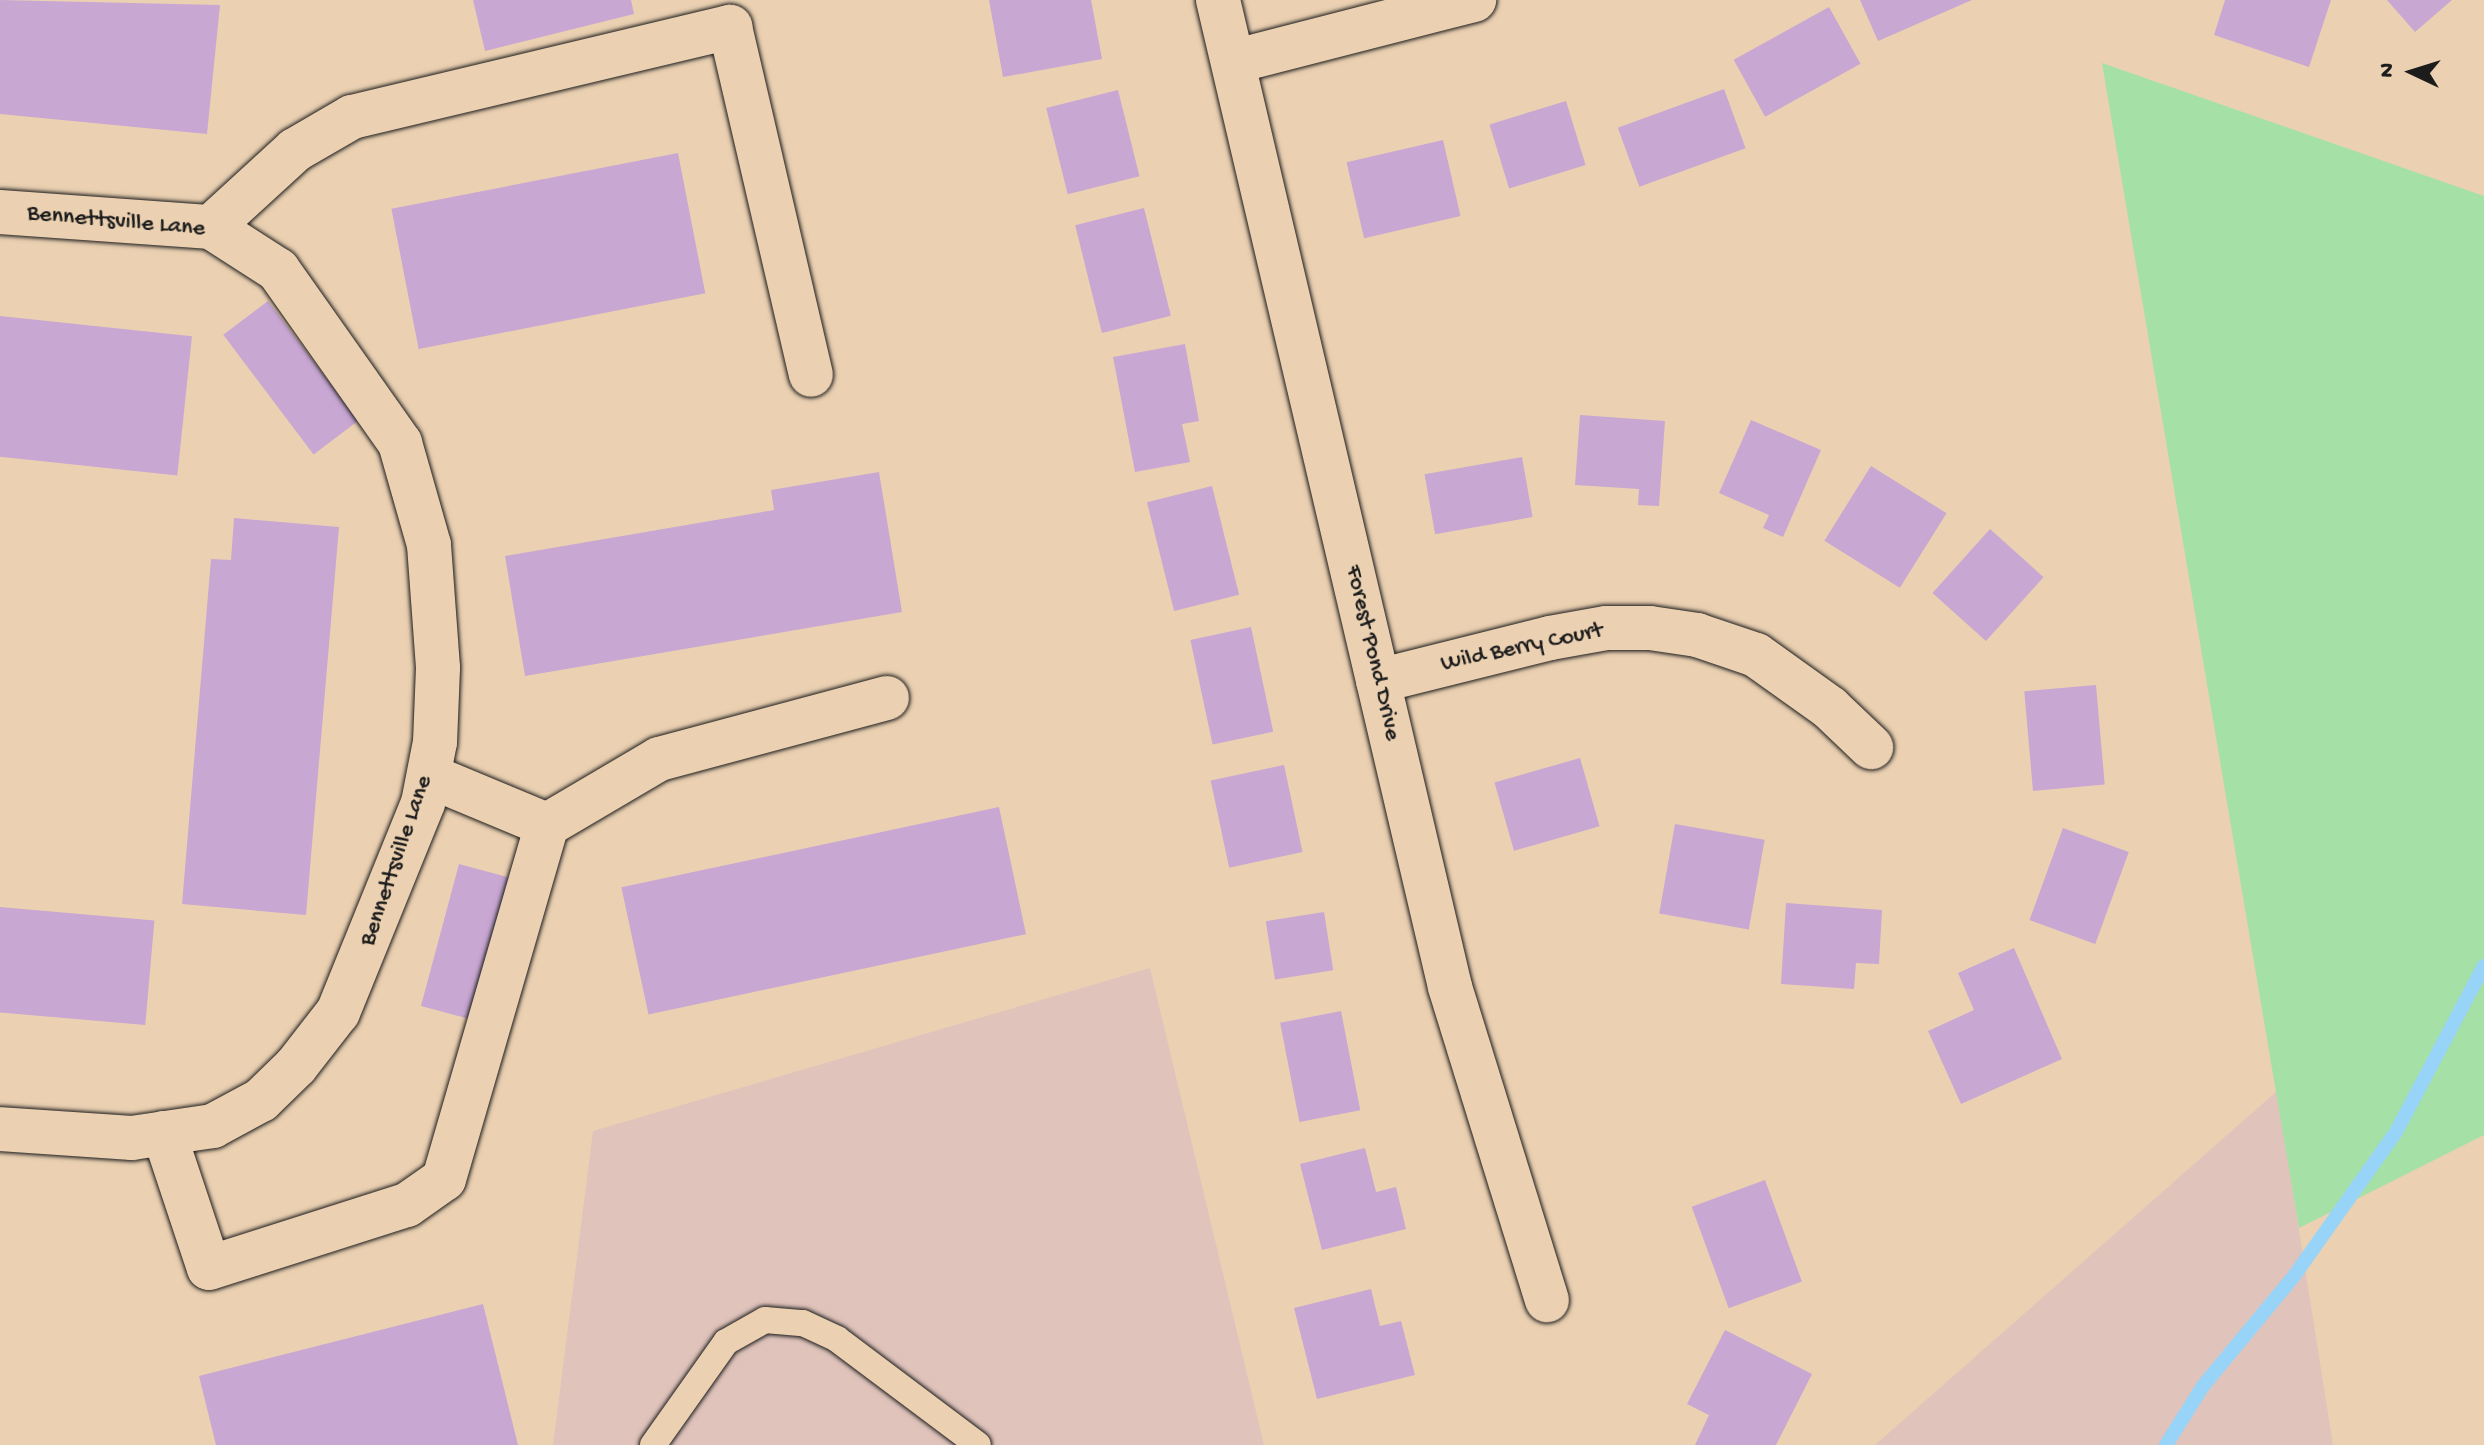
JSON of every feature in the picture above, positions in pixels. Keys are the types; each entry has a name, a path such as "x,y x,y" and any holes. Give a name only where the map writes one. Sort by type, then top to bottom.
{"street":[{"name":"Forest Pond Drive","path":"1218,0 1236,61 1450,987 1547,1300"},
{"path":"1236,61 1474,0"},
{"path":"211,227 295,150 352,117 730,27 811,375"},
{"name":"Bennettsville Lane","path":"0,212 211,227 278,270 400,443 429,545 438,668 429,776 370,943 338,1012 261,1100 213,1126 132,1138 0,1129"},
{"name":"Wild Berry Court","path":"1378,681 1550,638 1606,628 1650,628 1697,635 1756,655 1830,708 1871,747"},
{"path":"164,1133 209,1268 407,1205 444,1179 547,825 659,759 887,698"},
{"path":"429,776 547,825"}],"lane":[{"path":"653,1445 726,1342 765,1320 803,1323 837,1339 978,1445"}],"shaded area":[{"path":"1150,968 1264,1445 553,1445 593,1131"},
{"path":"2277,1091 2333,1445 1875,1445"}],"green space":[{"path":"2102,63 2484,196 2484,1135 2299,1228"}],"building":[{"path":"0,0 220,5 207,134 0,114"},
{"path":"473,0 631,0 634,14 485,51"},
{"path":"989,0 1091,0 1102,59 1003,77"},
{"path":"1860,0 1972,0 1878,41"},
{"path":"2225,0 2331,0 2309,67 2214,35"},
{"path":"2387,0 2452,0 2415,32"},
{"path":"1829,7 1861,64 1765,117 1734,60"},
{"path":"1724,89 1746,148 1639,187 1618,128"},
{"path":"1118,90 1140,176 1068,194 1046,108"},
{"path":"1566,101 1586,165 1509,188 1489,124"},
{"path":"1443,140 1461,216 1364,238 1347,162"},
{"path":"678,153 705,293 419,349 391,209"},
{"path":"1144,208 1171,316 1102,333 1075,225"},
{"path":"268,301 358,421 314,454 223,335"},
{"path":"0,316 192,336 177,475 0,457"},
{"path":"1185,344 1199,421 1182,424 1190,462 1135,472 1113,357"},
{"path":"1580,415 1665,421 1659,506 1638,505 1639,489 1575,485"},
{"path":"1751,420 1821,450 1783,537 1763,528 1769,515 1719,493"},
{"path":"1522,457 1533,517 1435,534 1425,474"},
{"path":"1871,466 1946,513 1900,588 1824,541"},
{"path":"879,472 902,612 525,676 505,556 774,510 771,490"},
{"path":"1212,486 1239,595 1174,611 1147,502"},
{"path":"234,518 339,527 306,915 182,904 211,559 231,560"},
{"path":"1990,529 2044,577 1986,641 1932,593"},
{"path":"1251,627 1273,732 1213,745 1190,640"},
{"path":"2096,685 2105,785 2033,791 2024,691"},
{"path":"1580,758 1600,826 1514,851 1494,783"},
{"path":"1284,765 1303,852 1229,868 1211,781"},
{"path":"999,807 1026,934 648,1014 621,887"},
{"path":"1675,824 1765,840 1749,929 1659,914"},
{"path":"2063,828 2129,852 2095,944 2029,920"},
{"path":"459,864 511,878 473,1020 421,1006"},
{"path":"1786,903 1882,910 1879,964 1856,963 1854,989 1781,984"},
{"path":"0,907 154,921 145,1025 0,1012"},
{"path":"1324,912 1333,970 1275,980 1266,921"},
{"path":"2014,948 2062,1059 1961,1104 1928,1031 1974,1010 1958,973"},
{"path":"1341,1011 1360,1110 1299,1122 1280,1023"},
{"path":"1365,1148 1376,1192 1396,1187 1406,1229 1322,1250 1300,1164"},
{"path":"1765,1180 1802,1281 1729,1308 1692,1207"},
{"path":"1371,1289 1380,1326 1401,1321 1415,1375 1317,1399 1294,1308"},
{"path":"483,1304 518,1445 216,1445 199,1376"},
{"path":"1725,1330 1812,1374 1776,1445 1695,1445 1709,1415 1687,1404"}],"waterway":[{"path":"2166,1445 2203,1386 2294,1276 2396,1132 2484,966"}]}
